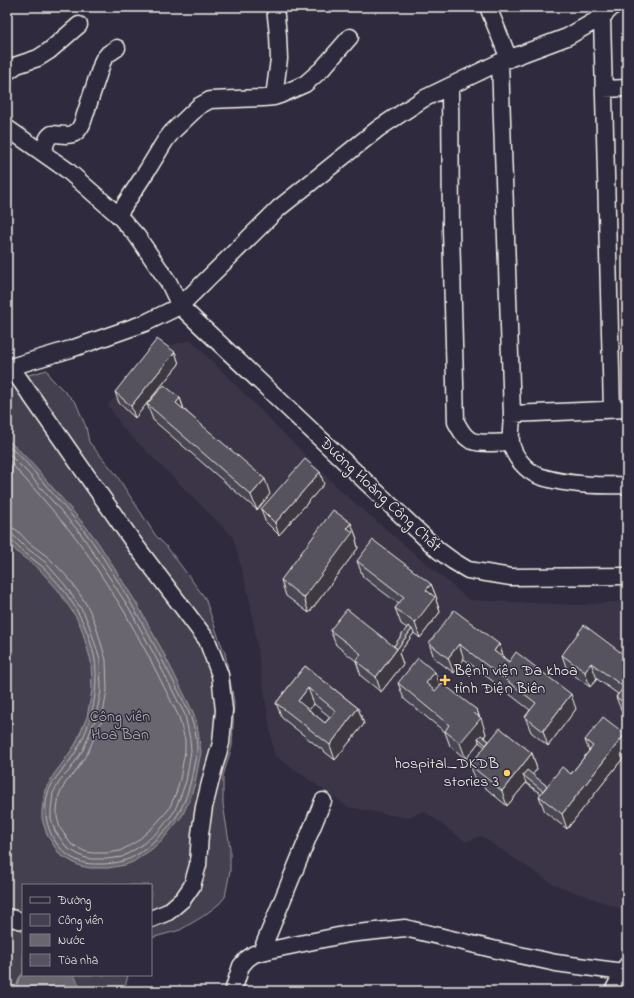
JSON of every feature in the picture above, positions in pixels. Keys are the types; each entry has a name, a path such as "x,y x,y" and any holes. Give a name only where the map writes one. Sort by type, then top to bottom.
{"street":[{"path":"274,97 279,59 275,7"},
{"path":"488,7 504,61 512,414 511,442 520,462 538,476 566,483 627,485"},
{"path":"152,919 168,912 183,899 192,886 198,866 200,834 204,807 221,743 224,710 220,675 207,640 136,546 9,367 71,350 145,323 180,306 279,208 379,128 423,99 504,61 567,37 607,12"},
{"path":"512,414 619,410 604,89 607,12"},
{"path":"7,72 17,65 38,58 49,51 79,25"},
{"path":"118,215 165,141 198,106 210,100 274,97 305,84 322,70 350,37"},
{"path":"43,153 48,138 52,134 72,134 79,129 103,60 108,54 117,48"},
{"path":"450,86 451,228 456,422 461,432 470,440 482,443 511,442"},
{"path":"604,89 627,88"},
{"path":"7,128 68,170 118,215 137,236 169,283 180,306"},
{"name":"Đường Hoàng Công Chất","path":"180,306 438,550 453,561 468,570 511,577 627,576"},
{"path":"261,952 323,801"},
{"path":"7,917 22,921"},
{"path":"233,991 241,966 254,954 348,934 405,928 556,963 625,968 613,991"}],"shaded area":[{"name":"Bệnh viện Đa khoa tỉnh Điện Biên","path":"191,340 341,491 469,600 580,605 627,601 627,911 553,884 481,836 466,842 424,811 407,818 348,807 274,755 250,601 233,537 122,427 108,405 157,349"}],"green space":[{"name":"Công viên Hoa Ban","path":"47,370 50,377 76,403 86,427 89,442 115,473 156,536 167,547 205,598 225,653 234,702 232,746 223,776 223,804 230,848 230,871 225,897 219,904 202,917 180,930 152,938 152,884 22,884 22,976 128,976 124,991 7,991 7,381"}],"water":[{"path":"7,442 10,442 19,450 35,467 99,544 137,604 163,652 193,712 197,725 201,752 195,783 190,799 182,816 165,837 152,849 133,862 125,865 108,868 90,868 80,866 60,855 47,835 42,819 45,790 54,774 75,745 87,717 92,690 91,661 81,627 58,590 39,569 18,553 7,541"},
{"path":"22,974 22,976 74,976 82,991 15,991 19,978"}],"building":[{"path":"157,339 175,352 131,406 115,392"},
{"path":"164,385 180,398 176,403 265,479 251,495 147,404"},
{"path":"305,459 320,472 275,523 261,509"},
{"path":"333,510 351,523 347,528 353,532 304,598 281,580"},
{"path":"373,540 431,584 426,590 435,597 415,623 395,608 404,597 357,561"},
{"path":"347,609 397,649 376,677 356,661 361,654 330,630"},
{"path":"454,610 499,644 494,651 509,662 516,652 571,694 543,731 525,717 536,703 459,644 448,658 429,643"},
{"path":"584,625 627,657 627,705 616,697 624,687 591,663 585,672 562,655"},
{"path":"408,626 412,629 397,649 394,646"},
{"path":"418,658 435,672 426,683 435,691 442,683 477,710 474,713 481,718 460,743 445,731 449,725 398,683"},
{"path":"305,666 358,708 330,745 276,703","holes":["308,688 336,711 325,723 298,701"]},
{"path":"603,717 625,734 562,814 539,796 562,767 571,774 593,746 585,740"},
{"path":"500,728 532,753 502,791 470,765"},
{"path":"481,735 489,741 486,745 478,738"},
{"path":"527,770 547,786 543,791 523,775"}],"place":[{"name":"Bệnh viện Đa khoa tỉnh Điện Biên","path":"445,680"},
{"name":"hospital_DKDB stories 3","path":"507,773"}]}
